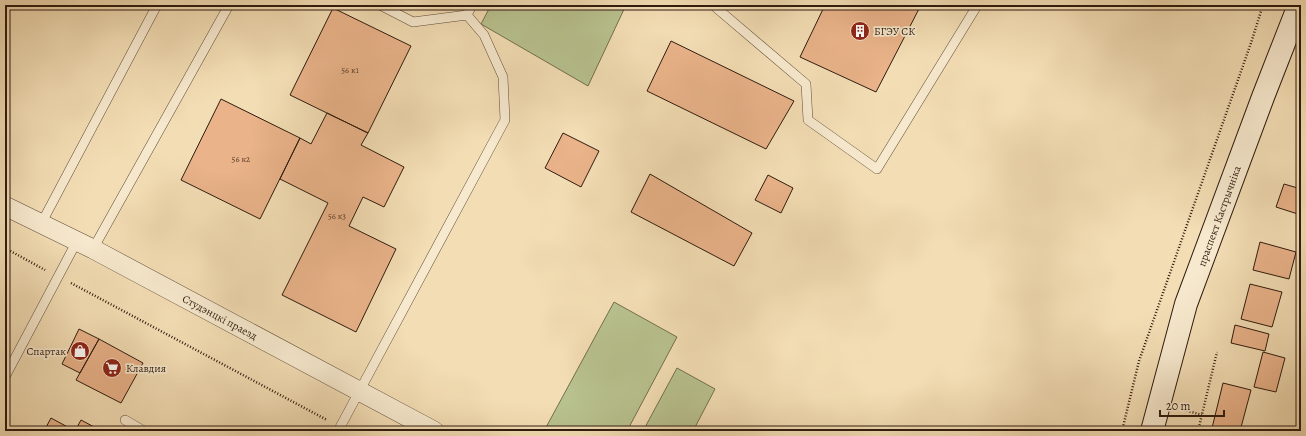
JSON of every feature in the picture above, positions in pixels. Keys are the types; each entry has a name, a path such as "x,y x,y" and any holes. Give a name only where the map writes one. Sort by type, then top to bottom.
{"main road":[{"name":"праспект Кастрычніка","path":"1152,431 1186,304 1299,5"}],"street":[{"name":"Студэнцкі праезд","path":"5,206 85,245 434,431"}],"lane":[{"path":"42,224 158,5"},
{"path":"5,376 58,277 85,245 229,5"},
{"path":"380,5 412,22 467,15"},
{"path":"467,15 472,5"},
{"path":"713,5 806,84 808,120 877,169 977,5"},
{"path":"339,429 505,120 503,77 484,35 467,15"},
{"path":"125,420 144,431"}],"path":[{"path":"1122,431 1139,361 1263,5"},
{"path":"5,248 339,429"},
{"path":"1198,431 1217,352"}],"green space":[{"path":"491,5 626,5 588,86 481,24"},
{"path":"614,302 677,337 627,431 544,431"},
{"path":"677,368 715,389 693,431 643,431"}],"building":[{"name":"БГЭУ СК","path":"825,5 921,5 876,92 800,57"},
{"path":"333,8 411,46 368,133 290,95"},
{"path":"671,41 794,101 766,149 647,91"},
{"path":"221,99 300,138 260,219 181,180"},
{"path":"327,113 368,133 361,145 404,167 384,207 363,197 349,226 396,249 356,332 282,295 328,203 280,179 300,138 311,144"},
{"path":"563,133 599,151 581,187 545,168"},
{"path":"650,174 752,233 734,266 631,212"},
{"path":"768,175 793,188 781,213 755,200"},
{"path":"1284,184 1301,189 1301,215 1276,207"},
{"path":"1260,242 1296,252 1289,279 1253,270"},
{"path":"1250,284 1282,292 1272,327 1241,319"},
{"path":"1235,325 1269,334 1265,351 1231,343"},
{"name":"Спартак","path":"79,329 99,339 80,373 62,364"},
{"name":"Клавдия","path":"99,339 143,363 121,403 76,380"},
{"path":"1263,352 1285,358 1276,392 1254,387"},
{"path":"1223,383 1251,390 1240,431 1225,431 1212,428"},
{"path":"51,418 75,431 44,431"},
{"path":"81,420 96,428 94,431 75,431"}],"place":[{"name":"БГЭУ СК","path":"860,31"},
{"name":"Спартак","path":"80,351"},
{"name":"Клавдия","path":"112,368"}]}
